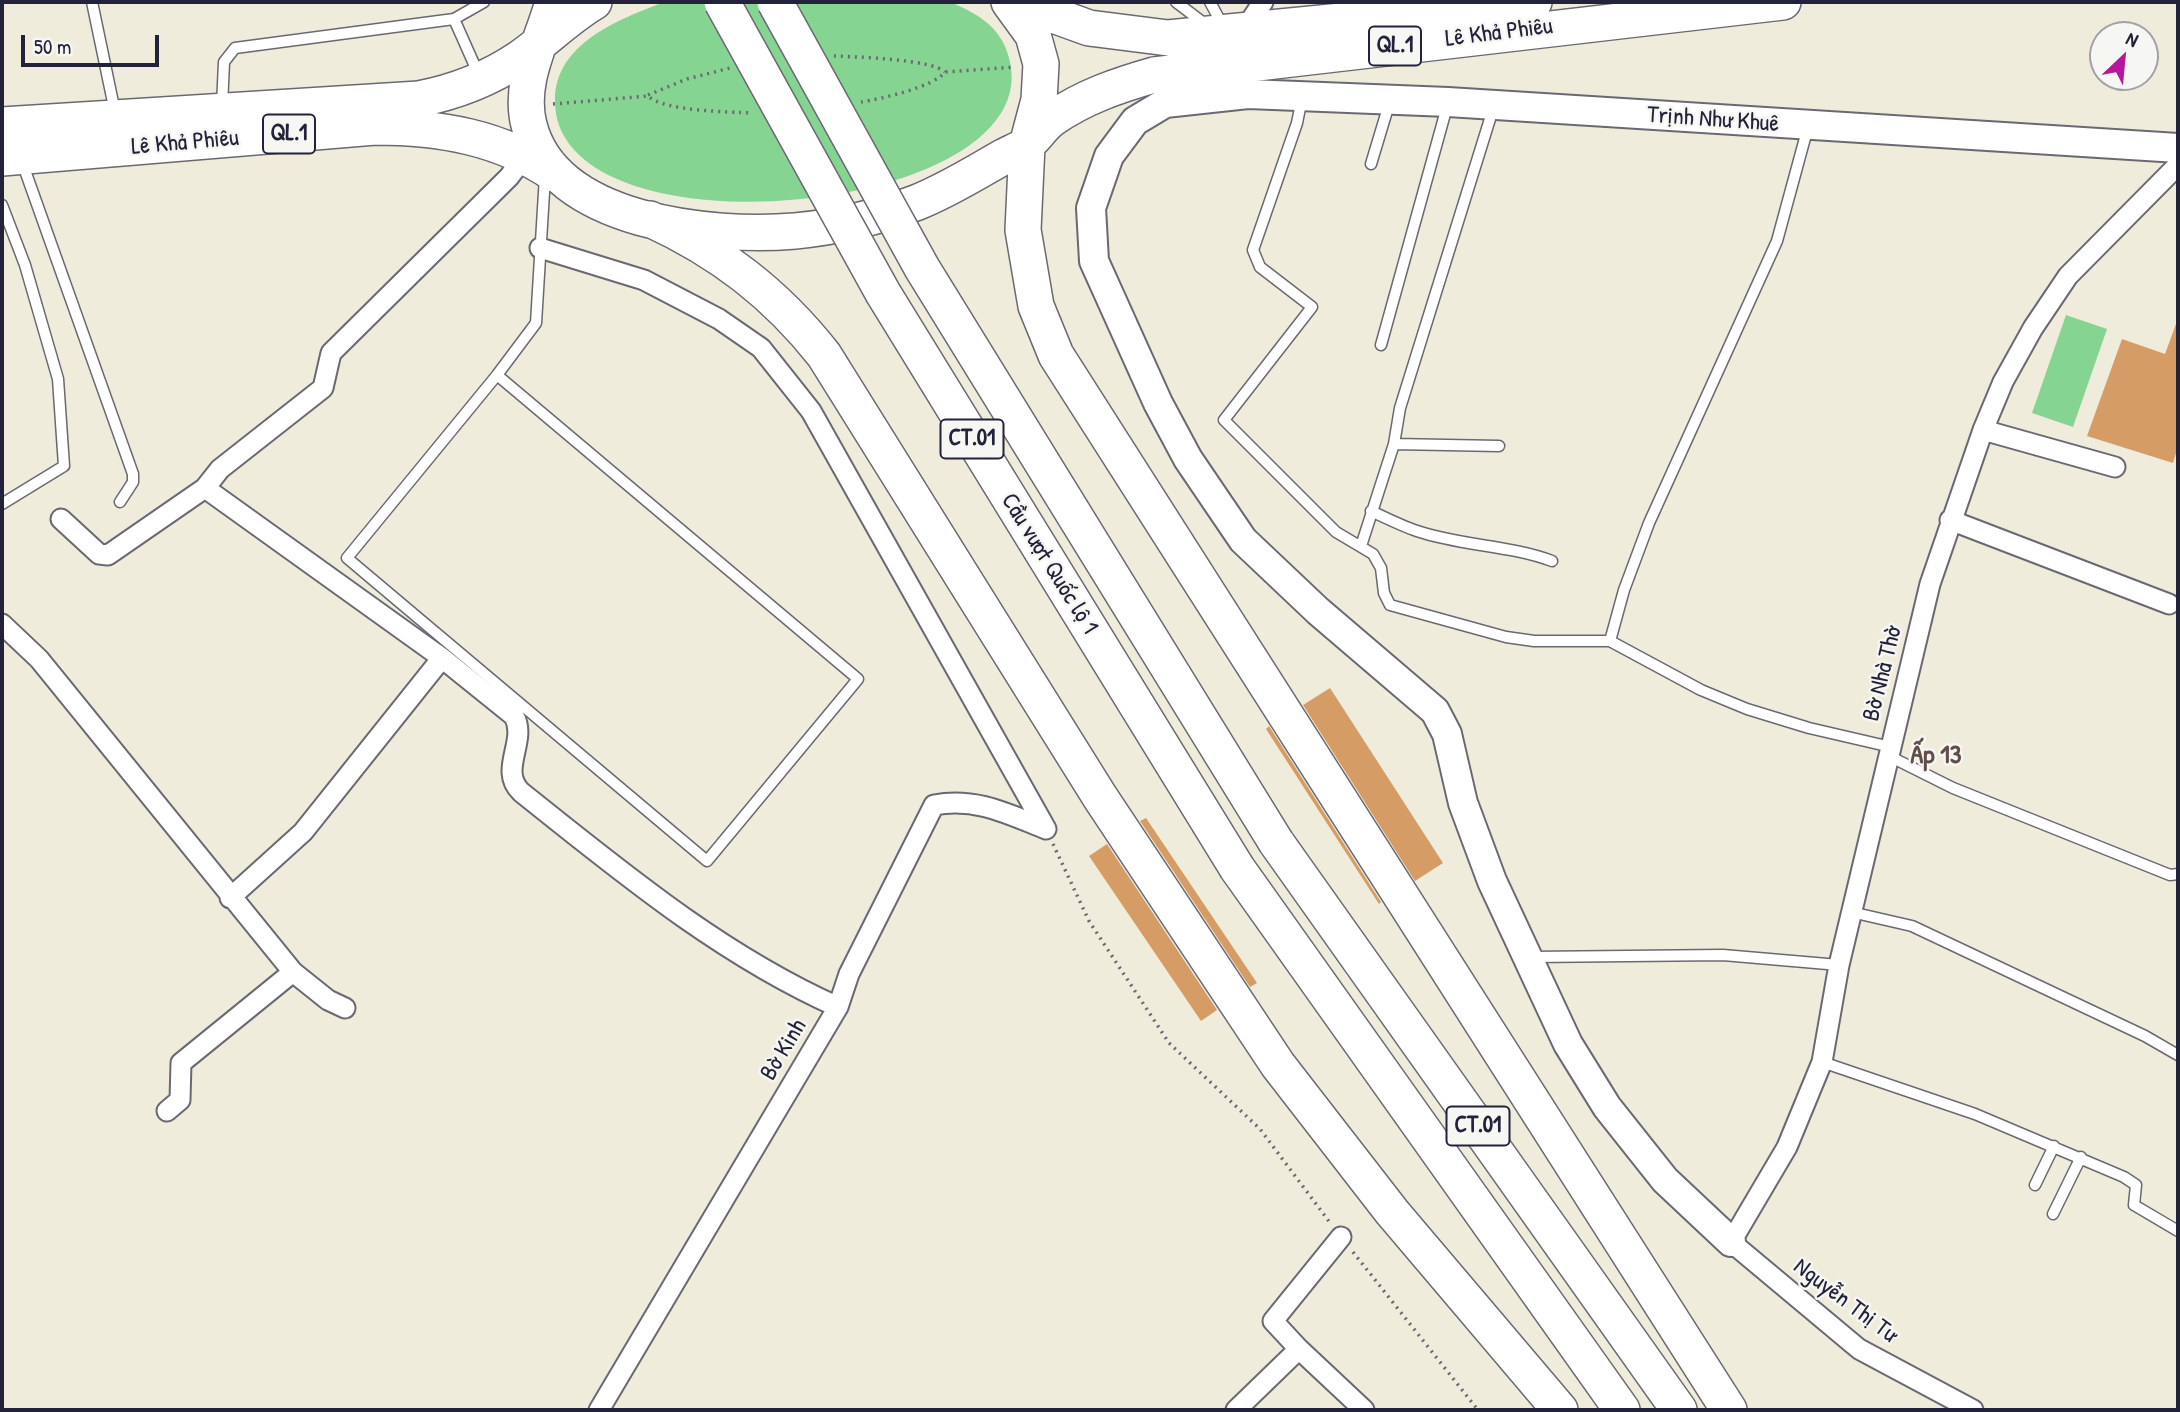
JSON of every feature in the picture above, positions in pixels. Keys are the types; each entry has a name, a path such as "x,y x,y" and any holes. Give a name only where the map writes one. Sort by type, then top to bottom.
{"highway":[{"path":"539,44 553,2"},
{"name":"QL.1","path":"545,169 552,170 538,148 526,106 530,72 539,44 569,17 594,2"},
{"name":"Cầu vượt Quốc lộ 1","path":"722,2 883,293 1237,868 1622,1410"},
{"name":"Cầu vượt Quốc lộ 1","path":"775,2 922,268 1276,842 1679,1410"},
{"path":"1009,2 1033,35 1041,65 1039,100 1027,145 1023,205 1025,255 1036,306 1062,366 1240,640 1729,1410"},
{"name":"Lê Khả Phiêu","path":"1017,2 1063,20 1115,33 1168,38 1237,52 1298,57 1783,2"},
{"name":"Lê Khả Phiêu","path":"1027,145 1050,120 1116,87 1237,52 1534,2"},
{"name":"Lê Khả Phiêu","path":"2,125 116,120 419,99 482,80 539,44"},
{"name":"Lê Khả Phiêu","path":"11,158 375,127 441,130 480,139 545,169"},
{"name":"QL.1","path":"545,169 615,209 686,226 758,232 836,225 918,202 1027,145"},
{"path":"650,219 706,247 757,283 796,321 824,355 1056,729 1278,1065 1392,1212 1560,1410"}],"street":[{"path":"1237,52 1263,2"},
{"name":"Trịnh Như Khuê","path":"1731,1242 1665,1180 1607,1107 1567,1044 1482,855 1463,803 1447,734 1435,711 1318,611 1243,540 1188,459 1094,261 1091,208 1108,156 1135,121 1237,52 1302,97 1494,105 1808,127 2178,148"},
{"path":"1298,57 1302,97"},
{"name":"Bờ Nhà Thờ","path":"1731,1242 1787,1147 1822,1062 1839,965 1930,584 1983,430 2003,382 2033,328 2068,276 2178,165"},
{"path":"61,519 104,556 205,488 219,469 323,388 331,352 509,177 545,169"},
{"path":"540,248 644,280 719,319 761,348 811,411 1046,829"},
{"path":"1983,430 2115,467"},
{"path":"205,488 442,658 514,716 519,729 511,772 513,783 521,792 704,932 793,987 838,1007"},
{"path":"1950,520 2169,604"},
{"path":"2,624 39,659 230,898 293,972 328,1000 345,1008"},
{"path":"230,898 303,832 442,658"},
{"name":"Bờ Kinh","path":"599,1410 838,1007 849,974 934,806 951,802 982,804 1046,829"},
{"path":"167,1111 180,1100 181,1063 293,972"},
{"path":"1341,1237 1273,1321 1363,1410"},
{"name":"Nguyễn Thị Tư","path":"1731,1242 1859,1349 1973,1410"},
{"path":"1236,1410 1299,1349"}],"lane":[{"path":"92,2 116,120"},
{"path":"222,112 224,62 235,48 454,19 484,2"},
{"path":"1175,2 1237,52"},
{"path":"1210,2 1237,52"},
{"path":"454,19 482,80"},
{"path":"1302,97 1297,123 1253,250 1260,267 1312,307 1224,420 1336,532 1361,546 1378,560 1384,593 1395,607 1506,637 1547,642 1610,641 1701,690 1747,709 1890,752 1953,788 2170,875 2178,874"},
{"path":"1371,164 1391,101"},
{"path":"1381,345 1448,103"},
{"path":"1361,546 1394,444 1400,408 1494,105"},
{"path":"1610,641 1624,590 1650,523 1777,241 1808,127"},
{"path":"11,158 133,474 133,482 120,502"},
{"path":"497,375 858,679 707,861 347,558 497,375 536,323 545,169"},
{"path":"2,205 25,265 58,379 65,466 2,504"},
{"path":"1394,444 1499,446"},
{"path":"1371,511 1417,531 1501,550 1524,551 1552,561"},
{"path":"1851,912 1912,926 2145,1036 2178,1055"},
{"path":"1527,957 1723,955 1839,965"},
{"path":"1822,1062 1975,1114 2081,1157 2133,1182 2134,1205 2178,1231"},
{"path":"2035,1185 2054,1146"},
{"path":"2053,1214 2081,1157"}],"path":[{"path":"945,72 1041,65"},
{"path":"526,106 648,96"},
{"path":"1046,829 1089,921 1169,1043 1260,1129 1341,1237 1478,1410"}],"green space":[{"path":"664,2 950,2 980,17 996,31 1007,50 1010,62 1000,114 953,156 881,184 795,200 708,200 631,184 576,152 555,101 558,81 577,49 592,36"},
{"path":"2066,315 2107,329 2073,427 2032,413"}],"building":[{"path":"2176,324 2178,447 2173,463 2087,436 2122,339 2165,354"},
{"path":"1330,688 1443,863 1415,881 1303,705"},
{"path":"1269,726 1381,902 1379,904 1266,729"},
{"path":"1146,818 1257,983 1250,987 1140,821"},
{"path":"1107,844 1217,1010 1201,1021 1089,856"}],"district":[{"name":"Ấp 13","path":"1936,756"}]}
